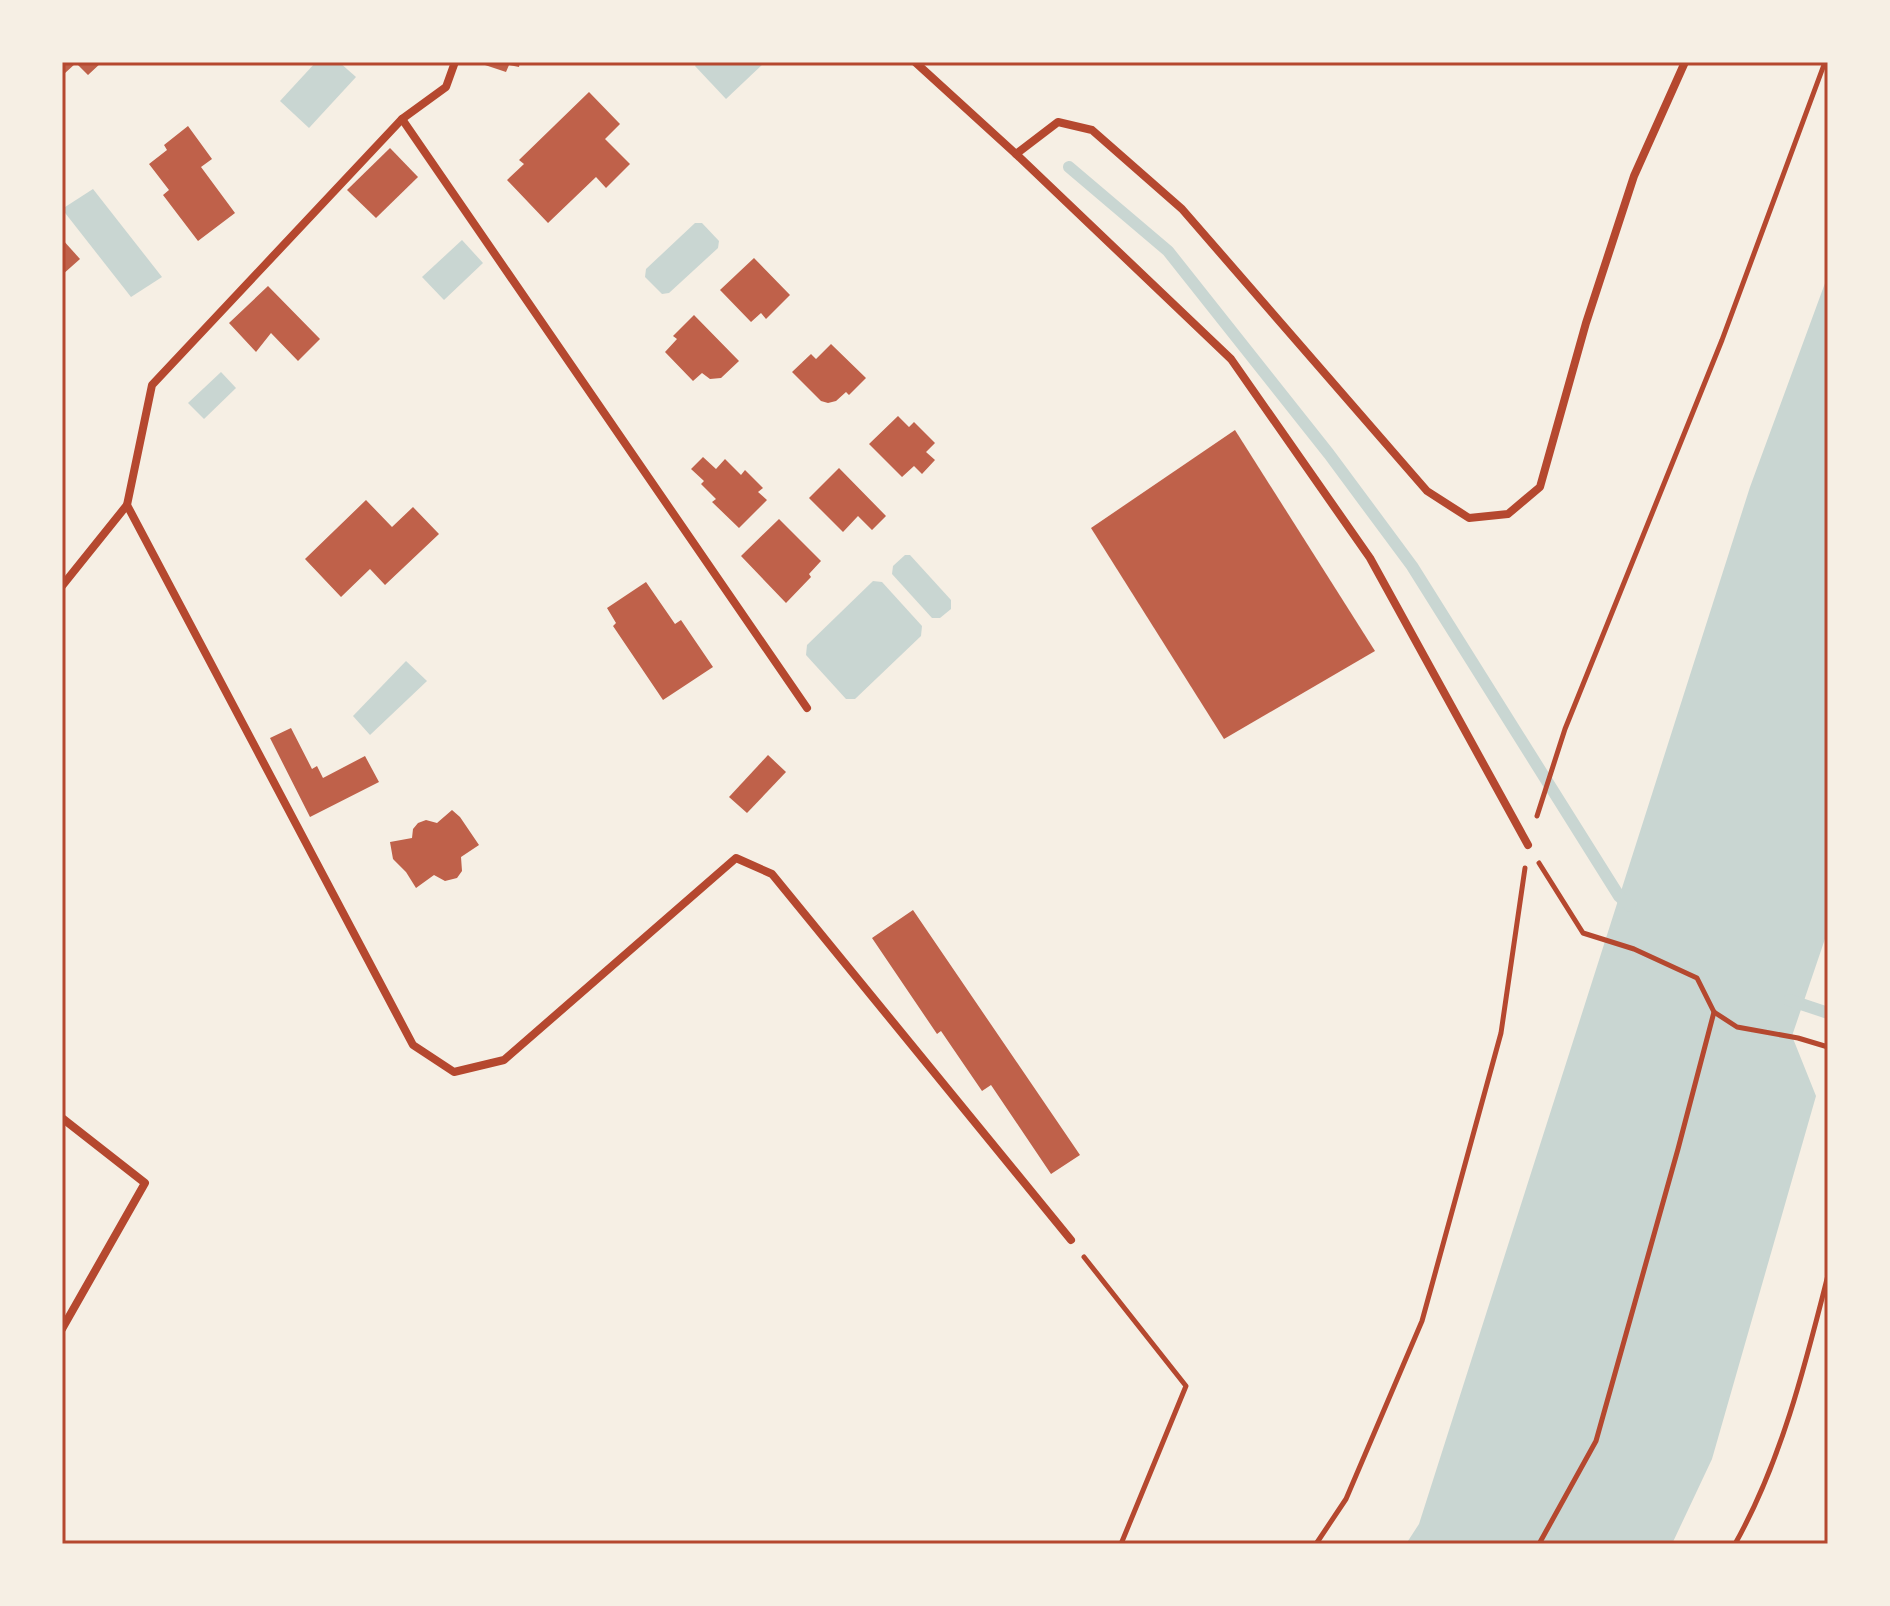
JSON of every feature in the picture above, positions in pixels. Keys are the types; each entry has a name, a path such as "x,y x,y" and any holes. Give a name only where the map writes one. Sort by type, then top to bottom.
{"street":[{"path":"62,586 127,505 152,385 402,119 446,87 455,62"},
{"path":"915,62 1231,359 1370,558 1528,845"},
{"path":"1016,154 1058,122 1092,130 1182,209 1427,491 1469,518 1508,514 1540,487 1586,323 1634,176 1685,62"},
{"path":"402,119 807,708"},
{"path":"127,505 413,1045 454,1072 504,1060 736,858 772,874 1071,1240"},
{"path":"62,1118 145,1183 62,1329"}],"path":[{"path":"1316,1544 1346,1499 1422,1321 1501,1033 1528,845 1565,729 1722,340 1825,62"},
{"path":"1528,845 1583,933 1634,949 1697,978 1714,1012 1737,1027 1828,1047"},
{"path":"1539,1544 1596,1441 1714,1012"},
{"path":"1071,1240 1186,1386 1121,1544"},
{"path":"1735,1544 1755,1509 1803,1371 1828,1275"}],"shaded area":[{"path":"316,62 339,62 356,77 309,128 280,101"},
{"path":"698,62 765,62 726,99 695,66"},
{"path":"93,189 162,277 131,297 62,209"},
{"path":"695,223 702,223 719,241 718,248 669,293 662,294 645,277 646,269"},
{"path":"462,240 483,263 444,300 422,277"},
{"path":"1828,275 1828,930 1792,1036 1816,1096 1712,1459 1672,1544 1406,1544 1419,1524 1750,487"},
{"path":"221,372 236,388 204,419 188,403"},
{"path":"905,555 910,555 951,600 951,609 940,618 932,618 892,574 893,566"},
{"path":"873,581 882,582 922,626 921,636 855,699 846,699 806,655 807,645"},
{"path":"406,661 427,681 370,735 353,716"}],"building":[{"path":"62,62 102,62 88,75 76,63 64,74"},
{"path":"476,62 520,62 519,67 509,65 506,72"},
{"path":"589,92 620,124 605,139 630,164 606,188 596,177 548,223 507,180 524,164 519,160"},
{"path":"188,126 212,159 201,167 235,213 198,241 163,195 169,190 149,164 167,150 164,145"},
{"path":"390,148 418,177 376,218 347,190"},
{"path":"62,239 80,259 62,275"},
{"path":"754,258 790,295 766,319 761,313 751,322 720,290"},
{"path":"268,286 320,339 298,361 271,333 256,352 229,323"},
{"path":"694,315 739,361 721,378 710,379 702,373 693,381 665,352 677,339 673,336"},
{"path":"831,344 866,378 849,395 846,392 836,401 828,403 821,401 792,372 811,354 816,359"},
{"path":"898,416 909,427 914,422 935,443 926,452 935,460 922,474 914,466 902,477 869,444"},
{"path":"1235,430 1375,651 1224,739 1091,528"},
{"path":"703,457 716,469 725,459 741,475 745,470 763,488 758,492 767,500 739,528 712,502 716,499 691,469"},
{"path":"839,468 886,516 872,530 858,516 843,532 809,498"},
{"path":"366,500 392,527 413,507 439,534 385,585 370,569 341,597 305,559"},
{"path":"779,519 821,561 809,574 811,577 786,603 741,556"},
{"path":"646,582 675,624 681,620 713,667 663,700 613,626 616,623 607,608"},
{"path":"291,728 312,769 317,766 323,778 365,756 379,782 310,817 270,738"},
{"path":"768,755 786,772 747,813 729,797"},
{"path":"452,810 479,845 461,857 462,871 457,878 445,881 434,875 416,888 393,859 390,842 412,838 413,829 418,823 426,820 437,823"},
{"path":"913,910 1080,1155 1051,1174 991,1085 982,1091 941,1031 937,1034 872,938"}],"waterway":[{"path":"1069,167 1168,251 1329,454 1412,566 1619,896 1630,906"},
{"path":"1789,1000 1828,1013"}]}
